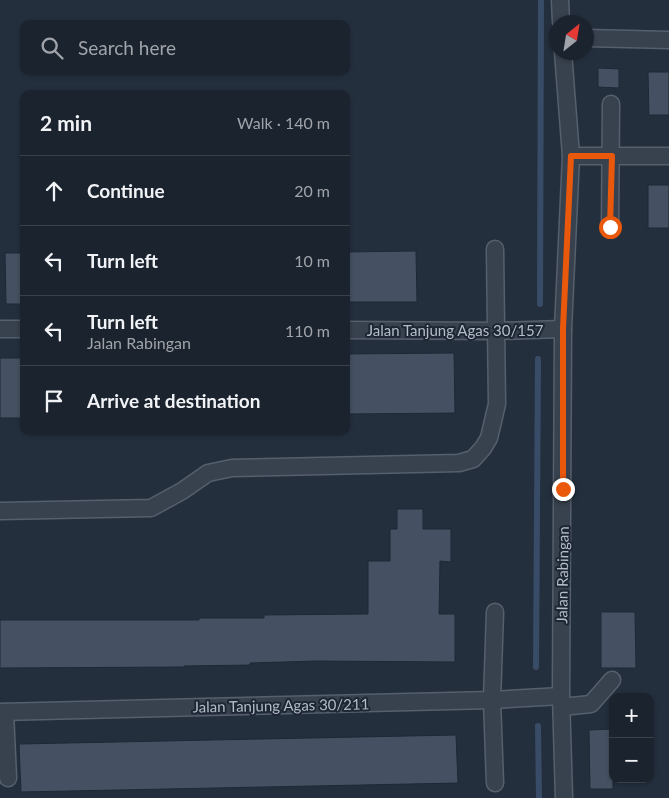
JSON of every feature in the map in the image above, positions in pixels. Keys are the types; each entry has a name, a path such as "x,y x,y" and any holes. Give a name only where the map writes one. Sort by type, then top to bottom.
{"street":[{"path":"560,0 561,15"},
{"path":"594,38 669,40"},
{"name":"Jalan Rabingan","path":"564,60 571,156 563,329 561,702 564,798"},
{"path":"610,227 612,104"},
{"path":"571,156 669,156"},
{"path":"0,511 151,508 182,491 208,473 232,468 459,463 473,458 483,448 489,438 497,404 495,249"},
{"path":"0,329 20,329"},
{"name":"Jalan Tanjung Agas 30/157","path":"350,330 496,331 563,329"},
{"path":"495,612 492,700 495,783"},
{"name":"Jalan Tanjung Agas 30/211","path":"3,712 492,700 591,704 612,680"},
{"path":"3,712 8,778"}],"building":[{"path":"598,68 619,69 619,88 598,87"},
{"path":"648,72 669,72 669,115 649,115"},
{"path":"648,185 669,185 669,228 648,228"},
{"path":"416,251 417,302 350,302 350,252"},
{"path":"5,253 20,253 20,304 6,304"},
{"path":"454,353 455,413 350,414 350,354"},
{"path":"0,358 20,358 20,418 0,418"},
{"path":"397,509 423,509 423,529 451,529 451,562 440,561 439,614 455,614 455,662 316,661 184,667 0,668 0,620 199,620 199,618 264,618 264,615 368,614 368,561 390,561 390,529 397,529"},
{"path":"601,612 635,612 636,668 601,668"},
{"path":"609,729 609,783 613,783 613,789 590,789 589,730"},
{"path":"456,735 458,783 21,792 19,744"}],"waterway":[{"path":"540,304 541,0"},
{"path":"536,667 538,359"},
{"path":"538,726 539,798"}],"route":[{"path":"563,489 563,329 571,156 612,156 610,227"}]}
